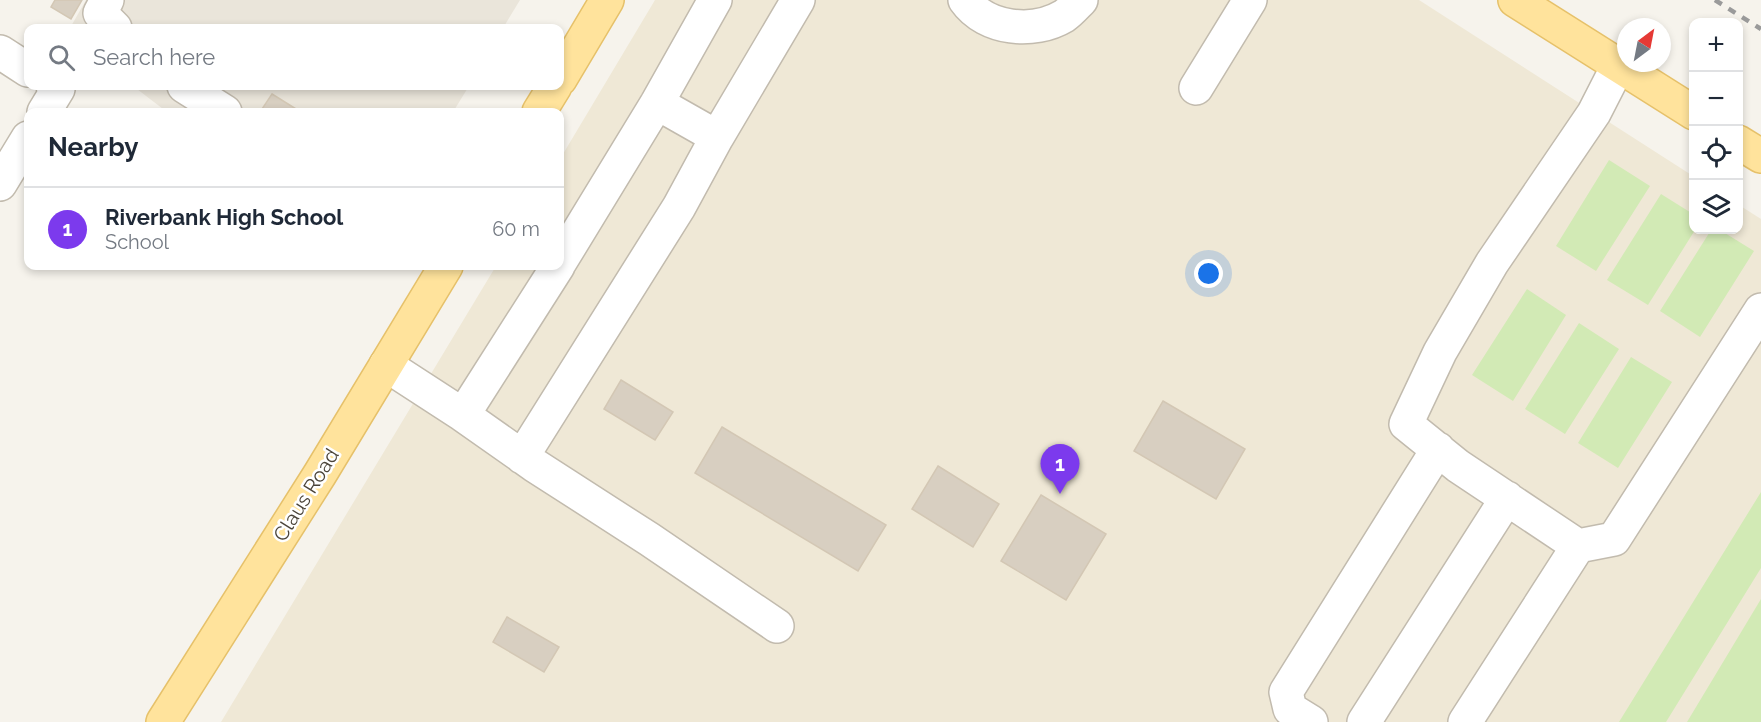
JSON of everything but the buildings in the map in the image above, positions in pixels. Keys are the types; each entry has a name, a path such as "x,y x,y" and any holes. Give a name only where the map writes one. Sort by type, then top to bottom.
{"main road":[{"path":"564,72 607,0"},
{"path":"1515,0 1617,65"},
{"path":"1628,72 1689,110"},
{"path":"541,108 553,90"},
{"path":"1743,145 1761,156"},
{"name":"Claus Road","path":"163,722 444,270"}],"street":[{"path":"107,0 100,13 111,24"},
{"path":"564,256 657,103 715,0"},
{"path":"522,457 679,207 717,137 798,0"},
{"path":"965,0 989,20 1014,27 1040,26 1064,15 1081,0"},
{"path":"1196,88 1250,0"},
{"path":"0,52 24,67"},
{"path":"1617,68 1594,113 1492,263 1440,352 1406,424 1458,466 1578,546 1614,539 1761,310"},
{"path":"190,90 219,108"},
{"path":"657,103 717,137"},
{"path":"0,184 24,145"},
{"path":"463,415 555,270"},
{"path":"386,365 777,626"},
{"path":"1311,722 1290,709 1286,692 1438,449"},
{"path":"1364,722 1507,498"},
{"path":"1465,722 1578,546"}],"shaded area":[{"path":"86,0 520,0 505,24 72,24"},
{"path":"655,0 1419,0 1689,173 1689,234 1743,234 1743,208 1761,219 1761,722 221,722 494,270 564,270 564,152"},
{"path":"138,90 467,90 455,108 162,108"}],"green space":[{"path":"1609,160 1650,186 1596,271 1556,246"},
{"path":"1661,194 1689,212 1689,234 1692,234 1648,305 1607,280"},
{"path":"1708,234 1726,234 1754,251 1700,337 1660,311"},
{"path":"1527,289 1566,315 1513,401 1472,375"},
{"path":"1579,323 1619,349 1565,434 1525,409"},
{"path":"1631,357 1672,382 1618,468 1578,443"},
{"path":"1761,492 1761,568 1666,722 1619,722"},
{"path":"1761,599 1761,722 1687,722"}],"railway":[{"path":"1715,0 1761,29"}],"place":[{"name":"Riverbank High School","path":"1060,494"}]}
